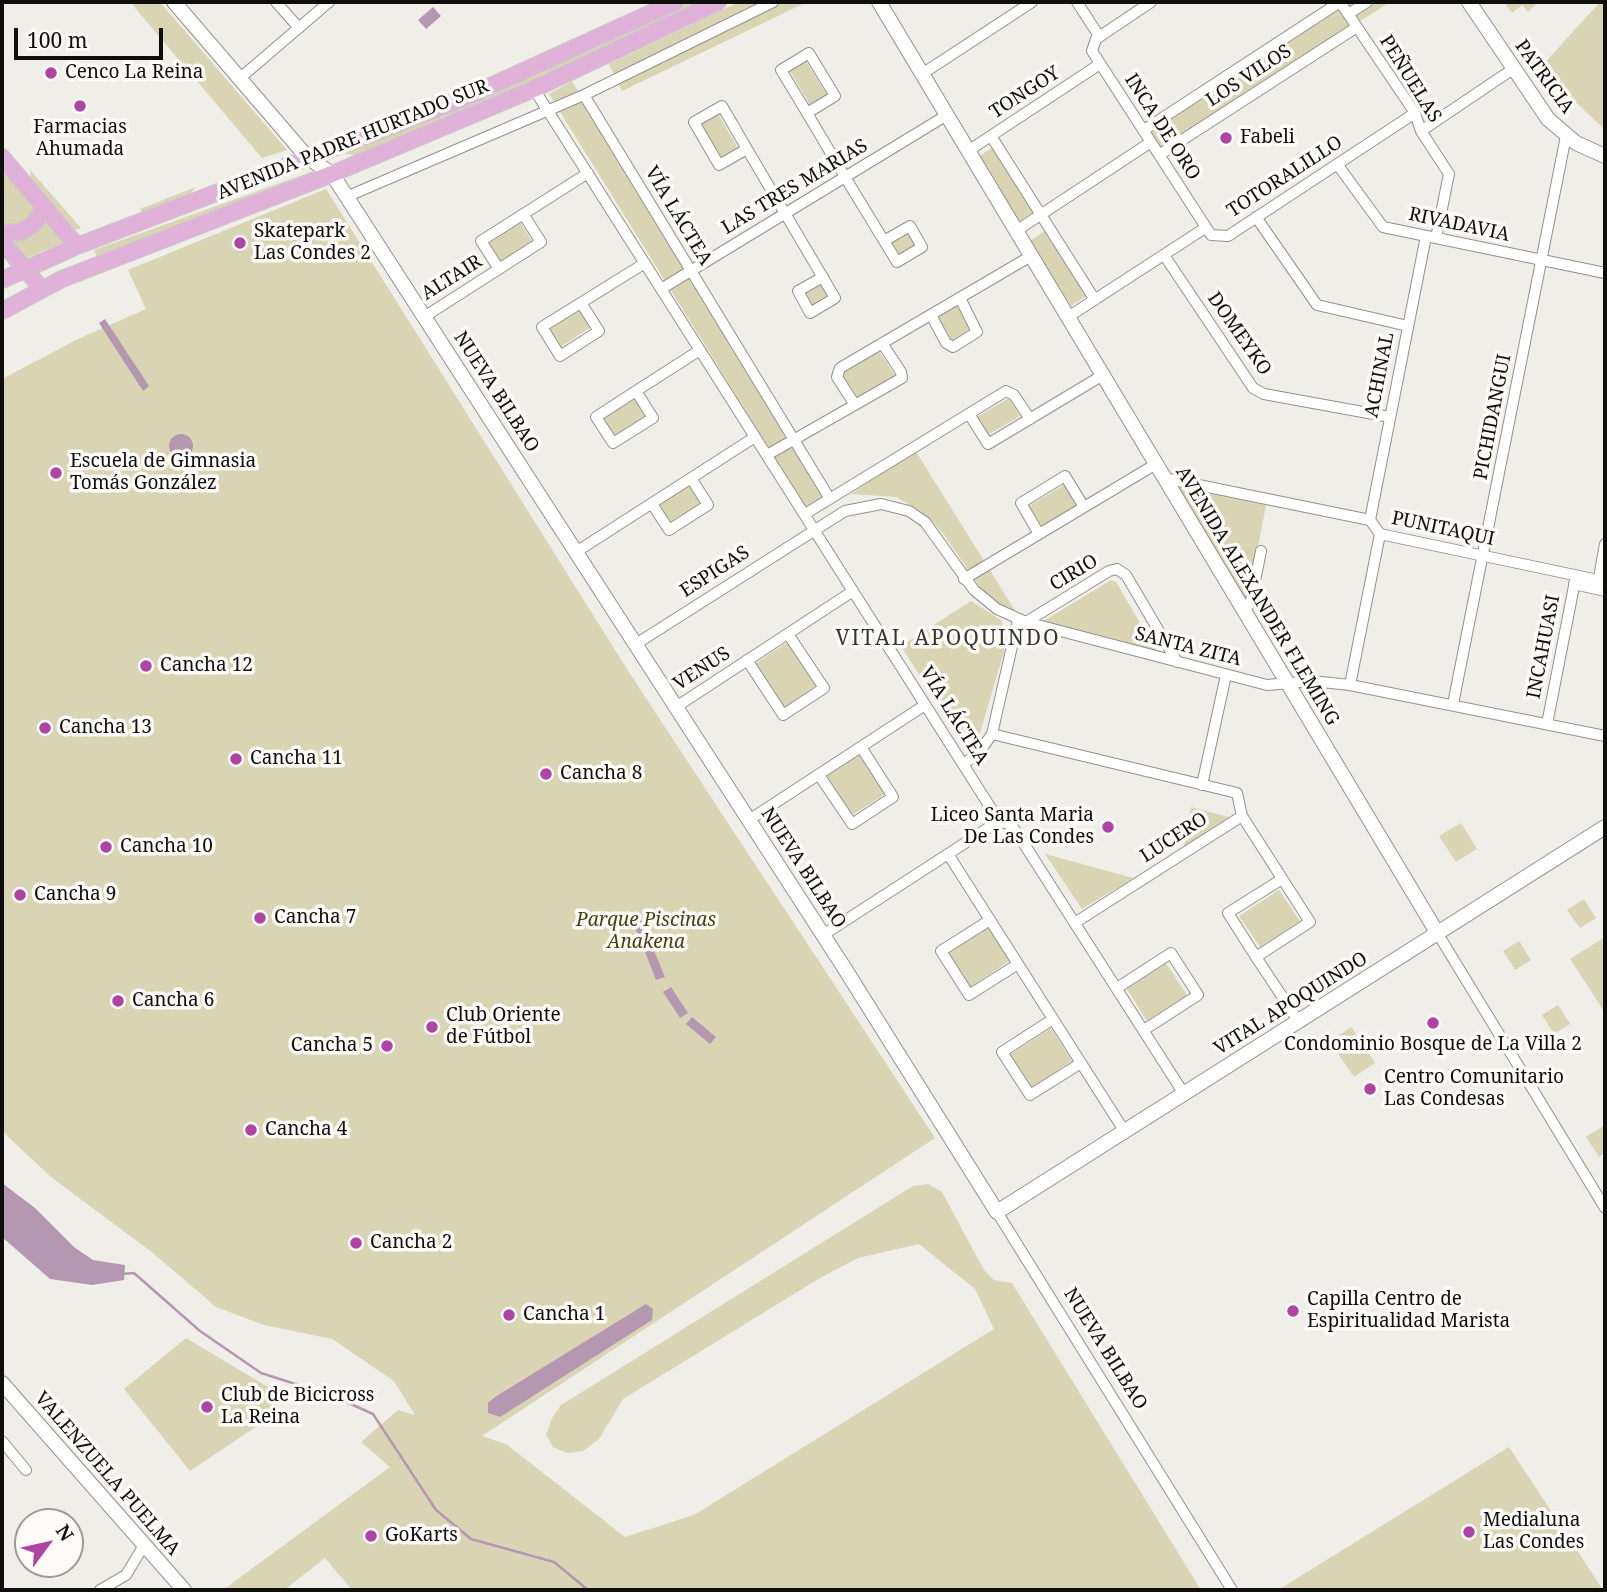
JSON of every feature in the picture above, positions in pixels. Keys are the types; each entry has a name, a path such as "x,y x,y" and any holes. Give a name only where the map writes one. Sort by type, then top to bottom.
{"main road":[{"name":"AVENIDA PADRE HURTADO SUR","path":"2,281 77,246 462,99 676,2"},
{"name":"AVENIDA PADRE HURTADO SUR","path":"2,311 62,279 332,174 534,89 719,2"},
{"path":"2,157 77,246 62,279"},
{"path":"2,233 21,232 32,225 40,216 43,205"},
{"path":"2,242 42,289"}],"street":[{"path":"174,2 307,158 332,174"},
{"path":"276,2 299,28"},
{"path":"239,79 330,2"},
{"path":"346,197 584,95 773,2"},
{"name":"AVENIDA ALEXANDER FLEMING","path":"879,2 1605,1208"},
{"path":"922,74 1032,2"},
{"name":"INCA DE ORO","path":"1077,2 1096,40 1093,54 1205,228"},
{"path":"1096,40 1151,2"},
{"name":"PEÑUELAS","path":"1340,2 1415,114 1421,131 1450,176"},
{"name":"LOS VILOS","path":"1144,130 1340,2"},
{"path":"1348,14 1367,2"},
{"name":"PATRICIA","path":"1469,2 1548,120 1566,136 1605,156"},
{"name":"LOS VILOS","path":"1160,155 1357,27"},
{"path":"807,113 835,96 809,54 782,70 807,113 845,177 884,241"},
{"name":"TONGOY","path":"968,151 1100,64"},
{"path":"1421,131 1513,69"},
{"name":"VÍA LÁCTEA","path":"534,89 999,821 1011,825 1017,833 1184,1094"},
{"name":"VÍA LÁCTEA","path":"584,95 830,499"},
{"path":"747,149 719,165 694,122 722,106 823,276"},
{"name":"TOTORALILLO","path":"1205,228 1211,235 1224,237 1415,114"},
{"name":"LAS TRES MARIAS","path":"661,289 947,115"},
{"path":"991,136 1095,300"},
{"name":"PICHIDANGUI","path":"1453,704 1566,136"},
{"path":"1016,231 1151,142"},
{"name":"RIVADAVIA","path":"1338,164 1378,224 1605,273"},
{"name":"ALTAIR","path":"499,269 481,241 588,173"},
{"name":"NUEVA BILBAO","path":"332,174 823,935 1232,1590"},
{"name":"ACHINAL","path":"1370,520 1408,326 1450,176"},
{"name":"ALTAIR","path":"424,317 541,242 523,214"},
{"path":"1256,217 1317,305 1408,326"},
{"path":"1068,317 1205,228"},
{"name":"DOMEYKO","path":"1164,255 1253,388 1264,394 1390,417"},
{"path":"855,405 837,377 841,368 1031,256"},
{"path":"581,303 599,331 560,356 542,327 645,263"},
{"path":"931,315 946,343 953,347 977,332 960,298"},
{"path":"767,455 902,378 901,372 882,344"},
{"path":"636,391 653,418 613,443 596,417 636,391 700,350"},
{"path":"970,414 988,444 1103,375"},
{"path":"805,514 1006,391 1014,395 1030,419"},
{"path":"576,552 755,437"},
{"path":"964,579 1156,464"},
{"path":"1039,534 1021,503 1065,476 1084,507"},
{"path":"652,504 668,530 708,505 691,478"},
{"name":"PUNITAQUI","path":"1164,478 1370,520 1380,534 1484,556 1600,587"},
{"name":"SANTA ZITA","path":"814,530 845,511 862,505 881,504 900,508 917,516 932,529 964,579 991,604 1022,621 1276,687 1312,681 1350,685 1605,736"},
{"name":"ESPIGAS","path":"636,644 814,530"},
{"path":"1350,685 1380,534"},
{"path":"1600,587 1605,544"},
{"path":"1244,612 1251,601 1261,551"},
{"name":"CIRIO","path":"1022,621 1117,569 1126,575 1177,662"},
{"name":"INCAHUASI","path":"1547,724 1575,580"},
{"name":"VENUS","path":"676,707 853,591"},
{"path":"963,764 978,754 992,734 1022,621"},
{"name":"VENUS","path":"747,660 783,715 824,688 788,634"},
{"name":"LUCERO","path":"1202,785 1226,675"},
{"path":"749,820 925,705"},
{"name":"LUCERO","path":"992,734 1237,793 1242,816 1076,922"},
{"path":"819,775 852,824 893,797 861,747"},
{"path":"1242,816 1310,922 1256,957"},
{"path":"823,935 999,821"},
{"name":"VITAL APOQUINDO","path":"997,1212 1605,827"},
{"path":"948,854 1125,1132"},
{"path":"1282,879 1228,913 1299,1022"},
{"path":"990,920 941,951 969,995 1018,964"},
{"path":"1117,988 1171,953 1198,995 1144,1030"},
{"path":"1053,1019 1002,1052 1030,1095 1081,1063"},
{"name":"VALENZUELA PUELMA","path":"4,1389 184,1590"},
{"path":"2,1441 26,1470"},
{"path":"100,1590 126,1575 144,1545"}],"green space":[{"path":"130,2 160,2 287,150 262,158"},
{"path":"688,2 708,2 541,80 355,155 341,153 598,45"},
{"path":"739,2 807,2 622,91 609,64"},
{"path":"1351,2 1390,2 1160,148 1147,131"},
{"path":"1504,2 1538,2 1528,12 1522,5 1512,13"},
{"path":"1600,2 1605,2 1605,130 1540,68"},
{"path":"806,61 827,95 810,105 790,71"},
{"path":"572,81 825,495 806,508 549,94"},
{"path":"718,114 738,148 722,158 701,124"},
{"path":"993,147 1034,212 1018,222 977,158"},
{"path":"2,168 64,242 27,258 2,229"},
{"path":"30,170 81,228 75,230 31,179"},
{"path":"316,172 97,258 94,250"},
{"path":"196,187 189,195 142,213 140,209"},
{"name":"Parque Piscinas Anakena","path":"326,189 632,677 935,1138 482,1436 506,1444 625,1537 694,1515 994,1329 975,1289 919,1244 858,1258 820,1278 623,1399 599,1439 583,1451 567,1453 553,1447 546,1435 552,1418 561,1405 913,1186 928,1184 942,1192 984,1270 994,1280 1012,1283 1201,1590 352,1590 325,1558 284,1590 223,1590 390,1467 361,1442 398,1410 415,1415 394,1381 332,1339 264,1325 216,1307 153,1253 51,1177 2,1131 2,379 78,339 146,309 128,270"},
{"path":"520,222 532,241 501,262 489,243"},
{"path":"1046,230 1088,295 1071,306 1030,241"},
{"path":"908,231 916,245 899,255 891,242"},
{"path":"821,283 830,296 812,306 804,293"},
{"path":"959,303 973,328 952,341 937,316"},
{"path":"579,308 591,327 559,348 547,329"},
{"path":"879,351 896,377 859,400 842,374"},
{"path":"634,398 646,416 615,437 602,418"},
{"path":"1009,398 1020,416 986,436 975,418"},
{"path":"915,450 1019,617 998,605 981,589 943,533 922,512 896,497 851,494"},
{"path":"690,484 702,503 670,524 658,505"},
{"path":"1064,485 1078,509 1044,530 1029,506"},
{"path":"1173,486 1266,505 1246,609"},
{"path":"1111,580 1116,582 1158,653 1042,622"},
{"path":"971,601 1001,620 1008,638 980,733 963,743 901,646"},
{"path":"788,642 817,685 783,709 753,665"},
{"path":"860,750 887,793 849,817 823,774"},
{"path":"1191,807 1232,818 1184,847"},
{"path":"1461,823 1477,849 1456,862 1439,836"},
{"path":"1045,854 1133,878 1134,878 1082,909"},
{"path":"1279,890 1300,921 1260,947 1239,916"},
{"path":"1584,899 1596,918 1580,928 1567,910"},
{"path":"989,926 1011,960 970,987 949,953"},
{"path":"1605,937 1605,1013 1570,959"},
{"path":"1519,941 1531,960 1515,970 1503,951"},
{"path":"1166,963 1187,995 1147,1021 1127,989"},
{"path":"1558,1005 1570,1024 1554,1034 1542,1015"},
{"path":"1351,1027 1375,1063 1354,1077 1330,1042"},
{"path":"1051,1028 1072,1061 1029,1089 1008,1056"},
{"path":"1605,1125 1605,1152 1599,1157 1586,1137"},
{"name":"Club de Bicicross La Reina","path":"186,1338 283,1396 269,1418 190,1471 124,1389"},
{"name":"Medialuna Las Condes","path":"1509,1447 1603,1590 1278,1590"}],"shaded area":[{"path":"433,7 441,16 426,29 418,20"},
{"path":"105,319 149,386 143,391 99,323"},
{"path":"181,434 190,437 193,446 190,455 181,458 172,455 169,446 172,437"},
{"path":"639,916 653,944 645,948 631,920"},
{"path":"653,948 665,977 656,980 645,952"},
{"path":"671,987 688,1013 680,1018 663,992"},
{"path":"692,1017 716,1037 710,1044 686,1024"},
{"path":"2,1183 35,1208 74,1247 93,1260 125,1265 124,1280 92,1285 50,1279 2,1237"},
{"path":"646,1304 653,1309 652,1320 500,1417 488,1413 488,1403 495,1397"}],"waterway":[{"path":"121,1274 134,1273 200,1331 261,1373 333,1396 373,1414 436,1510 471,1539 554,1562 588,1590"}],"place":[{"name":"Cenco La Reina","path":"51,73"},
{"name":"Farmacias Ahumada","path":"80,106"},
{"name":"Fabeli","path":"1226,138"},
{"name":"Skatepark Las Condes 2","path":"240,243"},
{"name":"Escuela de Gimnasia Tomás González","path":"56,473"},
{"name":"Cancha 12","path":"146,666"},
{"name":"Cancha 13","path":"45,728"},
{"name":"Cancha 11","path":"236,759"},
{"name":"Cancha 8","path":"546,774"},
{"name":"Liceo Santa Maria De Las Condes","path":"1108,827"},
{"name":"Cancha 10","path":"106,847"},
{"name":"Cancha 9","path":"20,895"},
{"name":"Cancha 7","path":"260,918"},
{"name":"Cancha 6","path":"118,1001"},
{"name":"Condominio Bosque de La Villa 2","path":"1433,1023"},
{"name":"Club Oriente de Fútbol","path":"432,1027"},
{"name":"Cancha 5","path":"387,1046"},
{"name":"Centro Comunitario Las Condesas","path":"1370,1089"},
{"name":"Cancha 4","path":"251,1130"},
{"name":"Cancha 2","path":"356,1243"},
{"name":"Capilla Centro de Espiritualidad Marista","path":"1293,1311"},
{"name":"Cancha 1","path":"509,1315"},
{"name":"Club de Bicicross La Reina","path":"207,1407"},
{"name":"Medialuna Las Condes","path":"1469,1532"},
{"name":"GoKarts","path":"371,1536"}],"district":[{"name":"VITAL APOQUINDO","path":"948,639"}]}
